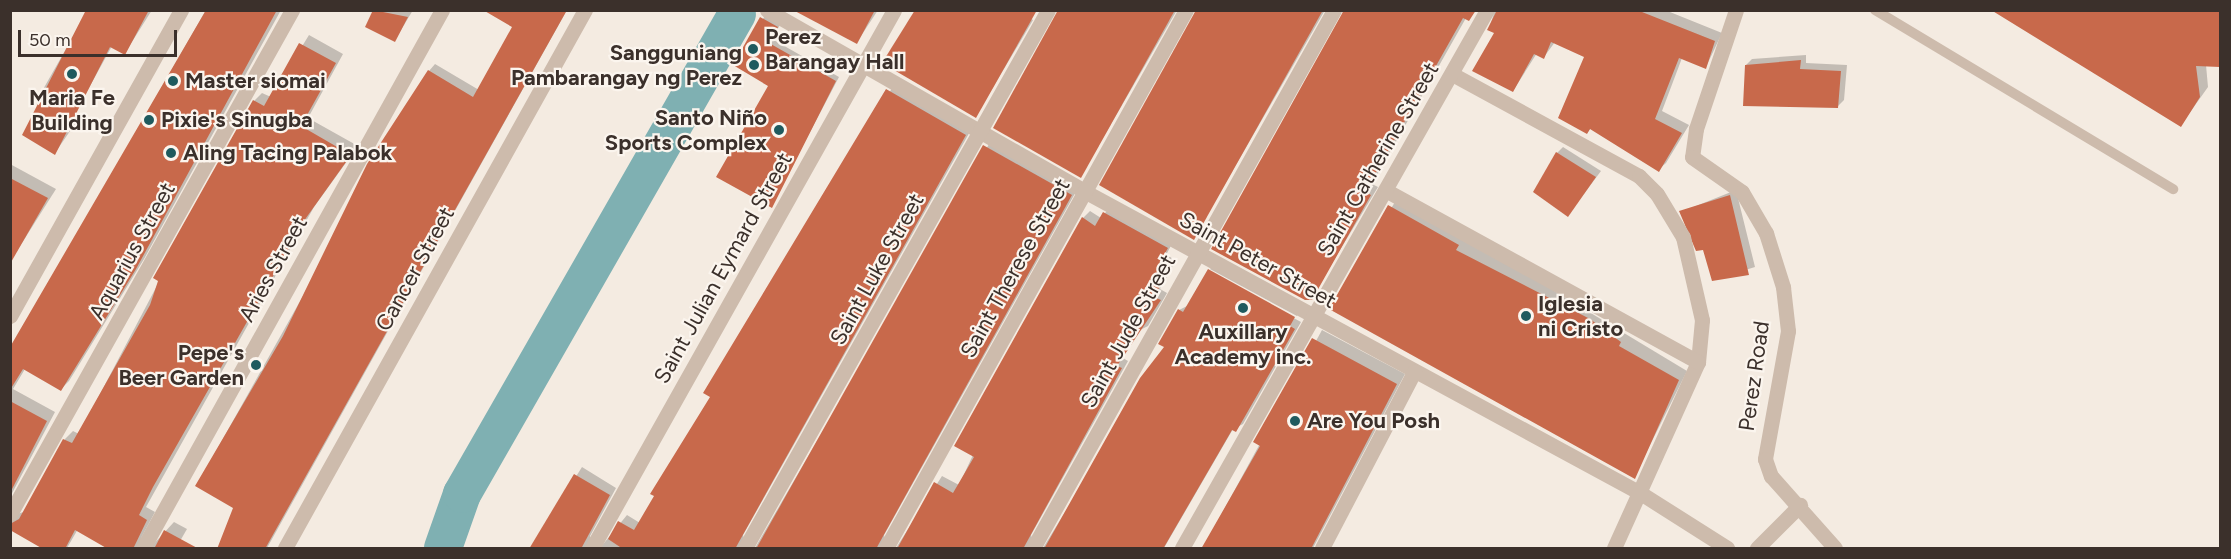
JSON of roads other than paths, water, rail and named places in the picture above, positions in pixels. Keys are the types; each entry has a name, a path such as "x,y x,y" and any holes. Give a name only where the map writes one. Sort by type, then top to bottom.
{"street":[{"path":"10,316 181,10"},
{"name":"Aquarius Street","path":"10,513 292,10"},
{"name":"Aries Street","path":"143,549 442,10"},
{"name":"Cancer Street","path":"285,549 585,10"},
{"name":"Saint Peter Street","path":"767,10 862,66 982,130 1084,191 1642,494 1727,549"},
{"name":"Saint Julian Eymard Street","path":"592,549 894,10"},
{"name":"Saint Luke Street","path":"745,549 1048,10"},
{"name":"Saint Therese Street","path":"886,549 1186,10"},
{"name":"Saint Jude Street","path":"1032,549 1334,10"},
{"name":"Saint Catherine Street","path":"1182,549 1387,191 1486,10"},
{"name":"Perez Road","path":"1736,10 1696,129 1692,157 1742,192 1766,233 1784,287 1788,331 1765,459 1771,476 1800,505 1835,549"},
{"path":"1452,74 1639,176 1657,194 1690,261 1702,320 1698,362 1642,494 1614,549"},
{"path":"1387,191 1698,362"},
{"path":"1322,549 1414,372"},
{"path":"1757,549 1800,505"}],"lane":[{"path":"1875,10 2173,189"}],"waterway":[{"path":"443,548 462,494 737,14"}],"place":[{"name":"Perez Barangay Hall","path":"753,49"},
{"name":"Sangguniang Pambarangay ng Perez","path":"754,65"},
{"name":"Maria Fe Building","path":"72,74"},
{"name":"Master siomai","path":"173,81"},
{"name":"Pixie's Sinugba","path":"149,120"},
{"name":"Santo Niño Sports Complex","path":"779,130"},
{"name":"Aling Tacing Palabok","path":"171,153"},
{"name":"Auxillary Academy inc.","path":"1243,308"},
{"name":"Iglesia ni Cristo","path":"1526,316"},
{"name":"Pepe's Beer Garden","path":"256,365"},
{"name":"Are You Posh","path":"1295,421"}]}
